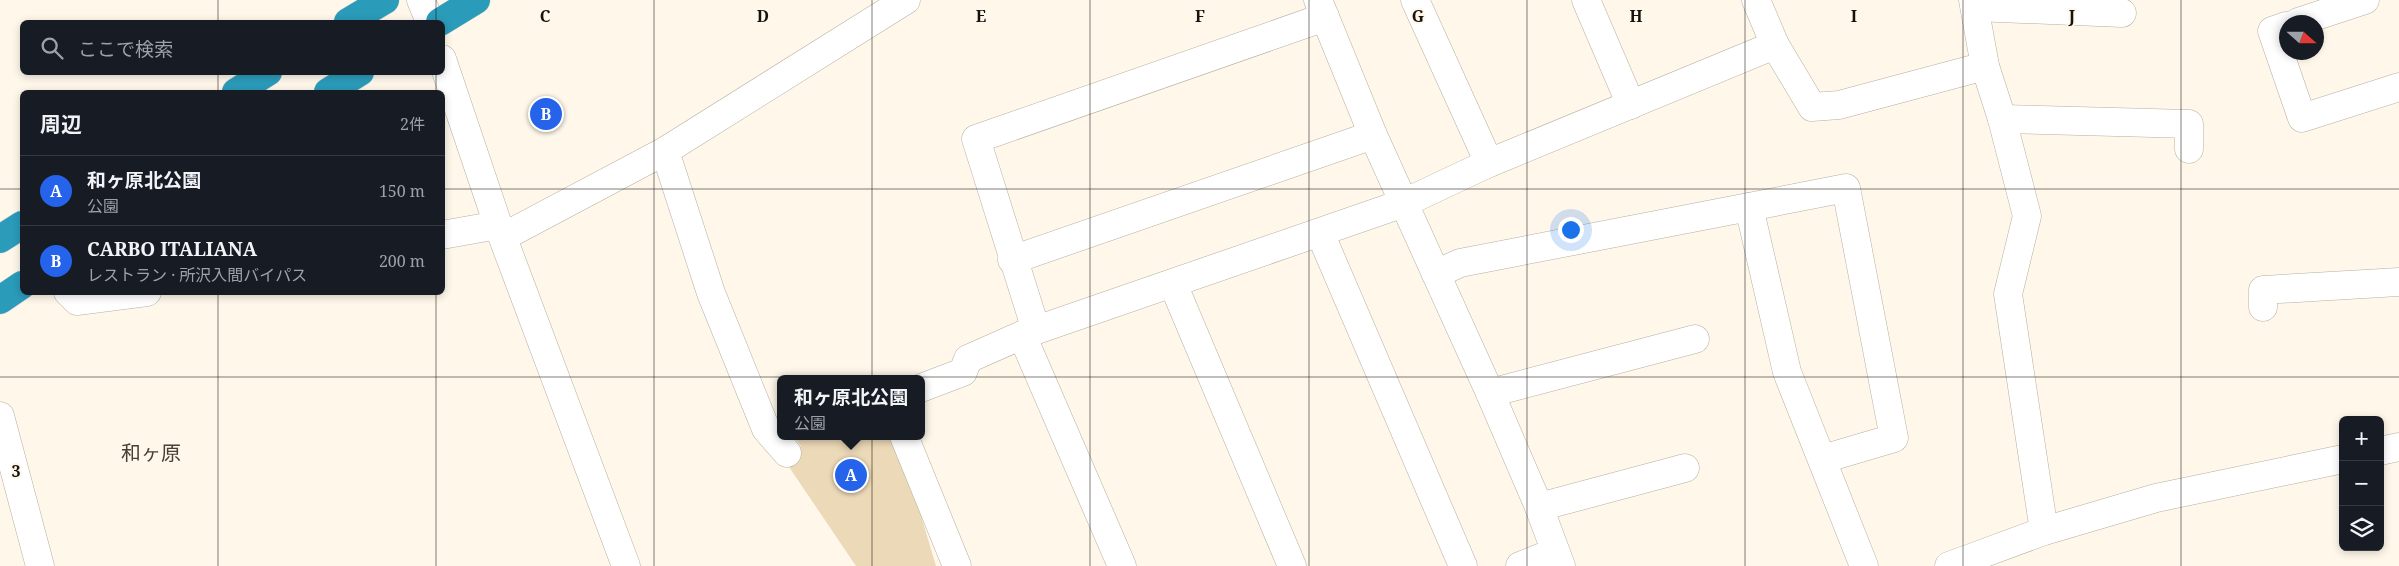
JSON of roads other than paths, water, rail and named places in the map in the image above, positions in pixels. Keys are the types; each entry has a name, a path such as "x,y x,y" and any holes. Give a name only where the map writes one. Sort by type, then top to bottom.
{"highway":[{"path":"351,20 385,0"},
{"path":"443,20 476,0"},
{"path":"239,90 263,75"},
{"path":"331,90 355,75"},
{"path":"0,239 20,226"},
{"path":"0,300 20,286"}],"street":[{"path":"421,0 429,20"},
{"path":"445,235 501,231 666,151 906,0"},
{"path":"1415,0 1489,163"},
{"path":"1586,0 1631,105"},
{"path":"1756,0 1775,45 1812,107 1839,105 1985,66"},
{"path":"2319,15 2365,0"},
{"path":"2044,531 2008,294 2027,216 2002,119 1985,66 1974,4 2122,13"},
{"path":"1122,566 1029,333 1012,260 976,139 1322,8 1373,135 1490,393 1539,507 1558,559 1520,566"},
{"path":"2279,29 2272,32 2279,52"},
{"path":"925,386 963,372 968,358 1029,333 1404,203 1489,163 1775,45"},
{"path":"2282,60 2302,118 2398,91"},
{"path":"445,68 501,231 626,566"},
{"path":"2002,119 2190,124 2189,149"},
{"path":"1012,260 1373,135"},
{"path":"666,151 711,293 766,429 787,453"},
{"path":"1436,274 1460,263 1846,188 1894,438 1823,459"},
{"path":"1749,207 1787,372 1864,566"},
{"path":"1320,233 1463,566"},
{"path":"2263,308 2263,290 2399,282"},
{"path":"1173,284 1292,566"},
{"path":"71,295 77,301 124,295"},
{"path":"1490,393 1695,340"},
{"path":"0,416 40,566"},
{"path":"906,440 957,566"},
{"path":"2384,450 2399,447"},
{"path":"1949,566 2005,557 2044,531 2156,498 2339,460"},
{"path":"1539,507 1685,468"}],"place":[{"name":"CARBO ITALIANA","path":"546,114"},
{"name":"和ヶ原北公園","path":"851,475"}],"district":[{"name":"和ヶ原","path":"151,453"}]}
